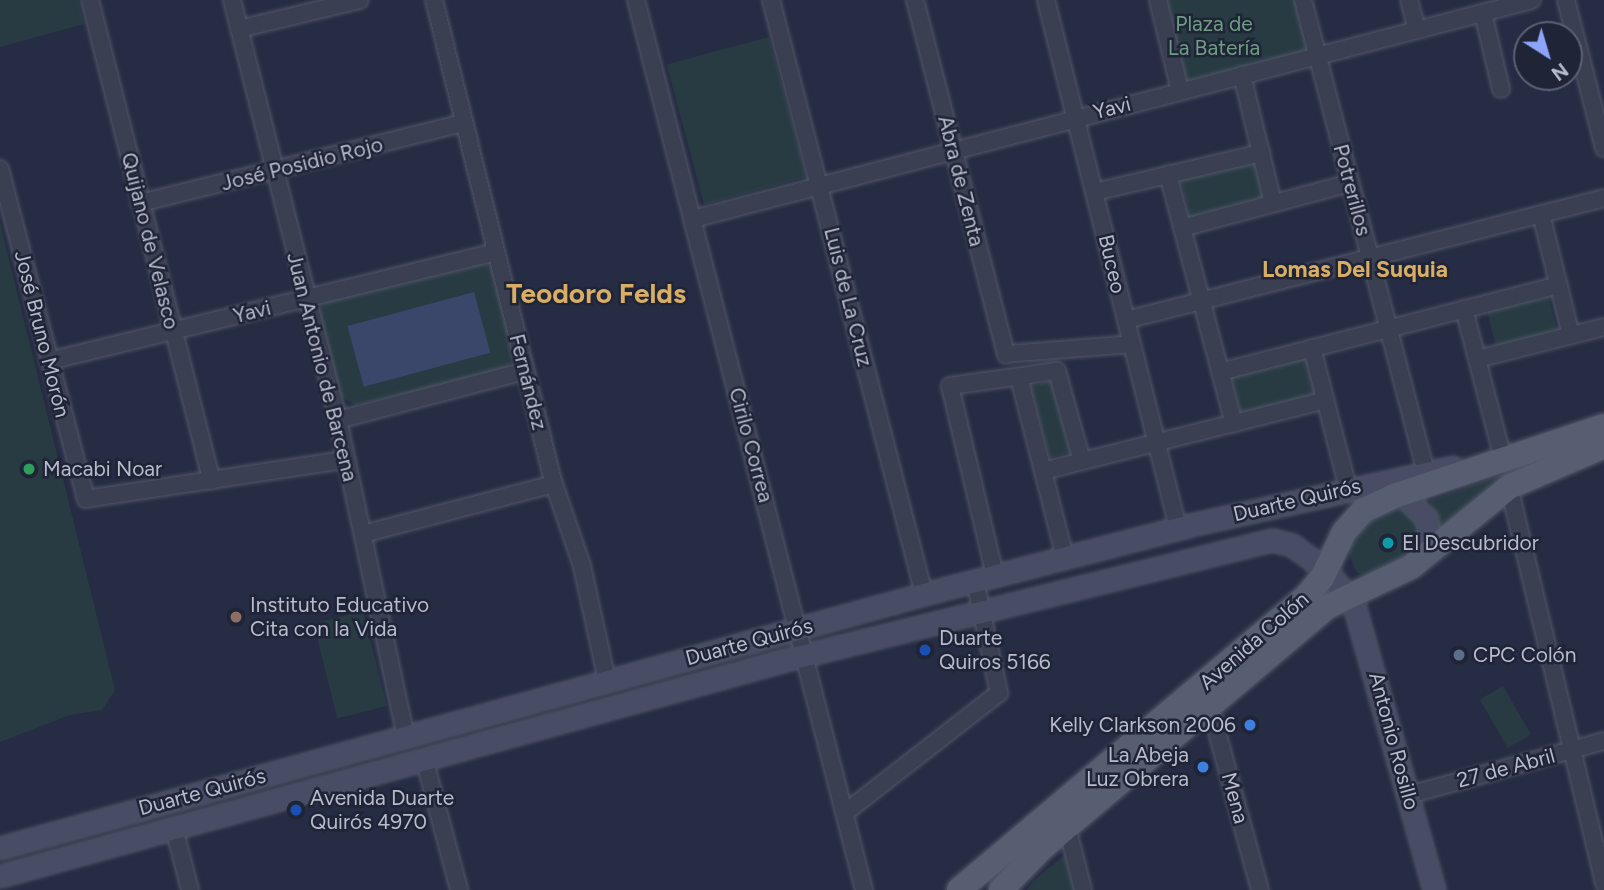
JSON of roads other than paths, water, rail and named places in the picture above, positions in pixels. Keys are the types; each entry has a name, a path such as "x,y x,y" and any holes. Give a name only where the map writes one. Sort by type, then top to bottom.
{"main road":[{"name":"Avenida Colón","path":"959,890 1296,606 1326,570 1357,516 1395,486 1503,459 1604,426"},
{"name":"Avenida Colón","path":"1001,890 1067,827 1327,607 1348,594 1395,577 1509,487 1604,446"},
{"name":"Duarte Quirós","path":"0,848 1065,557 1348,488 1395,486 1426,472 1503,459"},
{"path":"1395,486 1427,519 1430,550"},
{"name":"Duarte Quirós","path":"0,876 805,655 1263,541 1292,545 1326,570 1348,594"},
{"name":"Antonio Rosillo","path":"1348,594 1409,795 1434,890"}],"street":[{"name":"Quijano de Velasco","path":"90,0 212,481"},
{"name":"Juan Antonio de Barcena","path":"232,0 338,420 344,460 363,534 406,736"},
{"path":"239,29 360,0"},
{"name":"Fernández","path":"434,0 554,484 582,566 607,681"},
{"name":"Cirilo Correa","path":"636,0 864,890"},
{"name":"Luis de La Cruz","path":"771,0 924,594"},
{"name":"Abra de Zenta","path":"915,0 1001,346 1014,356 1132,344"},
{"name":"Buceo","path":"1046,0 1178,528"},
{"path":"1158,0 1180,90"},
{"name":"Potrerillos","path":"1303,0 1426,472"},
{"path":"1409,0 1417,30"},
{"name":"Yavi","path":"693,219 1532,0"},
{"path":"1566,0 1602,130 1604,148"},
{"path":"1483,13 1501,89"},
{"path":"1242,75 1273,204"},
{"name":"José Posidio Rojo","path":"140,203 463,123"},
{"path":"1096,192 1261,153"},
{"name":"José Bruno Morón","path":"0,169 86,499 212,481"},
{"path":"1168,174 1234,423"},
{"path":"1182,228 1350,183"},
{"path":"1126,320 1604,198"},
{"path":"1541,214 1571,335"},
{"name":"Yavi","path":"49,361 495,252"},
{"path":"1220,372 1559,285"},
{"path":"1464,309 1503,459"},
{"path":"1477,359 1604,327"},
{"path":"1312,348 1348,488"},
{"path":"338,420 525,371"},
{"path":"846,812 999,693 983,612 985,578 948,390 1019,377 1059,373 1082,461"},
{"path":"1019,377 1065,557"},
{"path":"1043,471 1325,400"},
{"path":"212,481 344,460"},
{"path":"363,534 554,484"},
{"path":"1509,487 1604,884"},
{"name":"Mena","path":"1210,706 1260,890"},
{"name":"27 de Abril","path":"1409,795 1604,741"},
{"path":"424,758 459,890"},
{"path":"1067,827 1083,890"},
{"path":"174,828 190,890"}],"water":[{"path":"474,292 490,353 364,387 347,326"}],"place":[{"name":"Macabi Noar","path":"29,469"},
{"name":"El Descubridor","path":"1388,543"},
{"name":"Instituto Educativo Cita con la Vida","path":"236,617"},
{"name":"Duarte Quiros 5166","path":"925,650"},
{"name":"CPC Colón","path":"1459,655"},
{"name":"Kelly Clarkson 2006","path":"1250,725"},
{"name":"La Abeja Luz Obrera","path":"1203,767"},
{"name":"Avenida Duarte Quirós 4970","path":"296,810"}],"district":[{"name":"Lomas Del Suquia","path":"1355,269"},
{"name":"Teodoro Felds","path":"596,293"}],"park label":[{"name":"Plaza de La Batería","path":"1214,36"}]}
